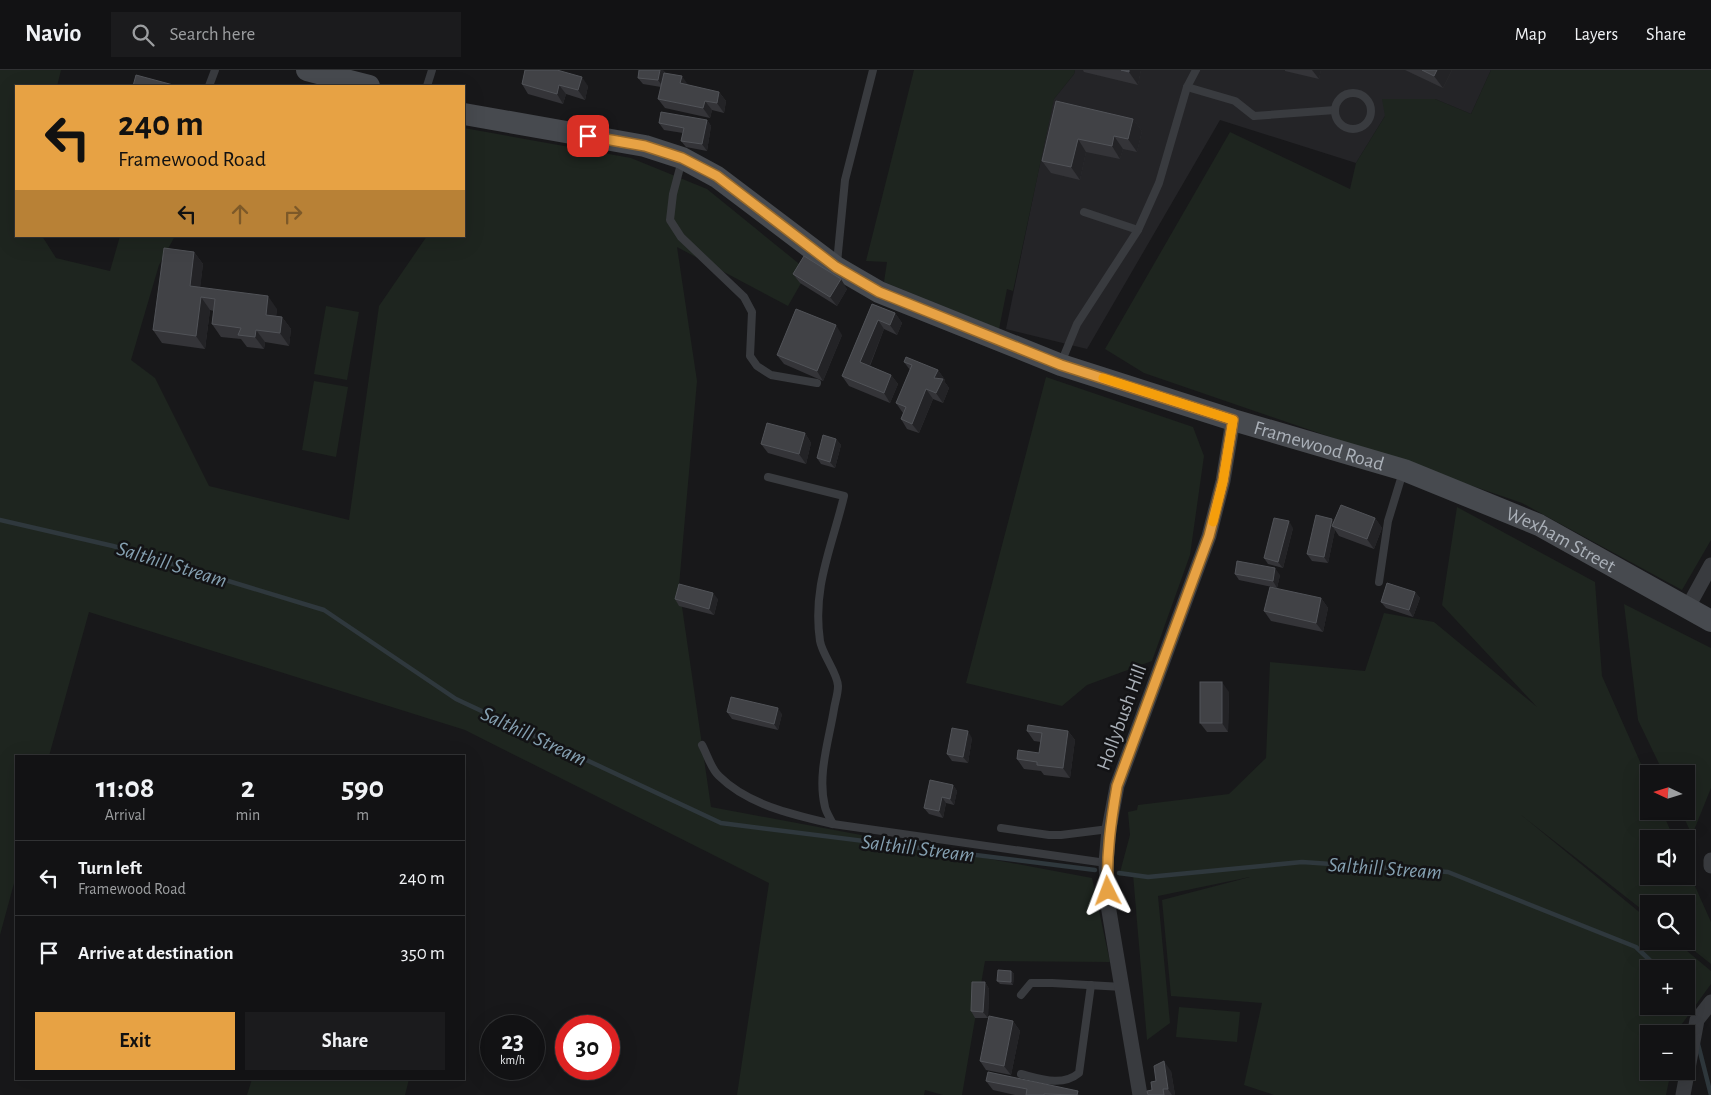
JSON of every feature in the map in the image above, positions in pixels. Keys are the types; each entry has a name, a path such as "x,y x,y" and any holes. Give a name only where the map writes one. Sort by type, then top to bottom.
{"street":[{"path":"307,70 347,75 367,85"},
{"name":"Framewood Road","path":"465,114 645,146 682,158 717,176 836,267 879,292 1061,365 1233,420 1404,470"},
{"name":"Hollybush Hill","path":"1140,1095 1108,905 1106,863 1109,829 1117,786 1209,536 1223,481 1233,420"},
{"name":"Wexham Street","path":"1404,470 1539,525 1711,621"},
{"path":"1688,607 1711,565"},
{"path":"1711,860 1711,866"},
{"path":"1683,1095 1697,1020 1711,1002"}],"lane":[{"path":"209,85 215,70"},
{"path":"427,85 432,70"},
{"path":"836,267 845,180 873,70"},
{"path":"1061,365 1077,324 1138,230 1159,183 1187,87 1196,70"},
{"path":"1187,87 1235,101 1254,116 1334,110"},
{"path":"1349,93 1355,93 1361,94 1369,102 1372,114 1361,128 1349,129 1343,127 1338,122 1334,110 1339,99 1349,93"},
{"path":"682,158 673,194 670,220 681,237 744,297 752,312 750,356 757,366 772,375 817,383"},
{"path":"1084,212 1138,230"},
{"path":"1379,582 1388,521 1404,470"},
{"path":"768,477 844,496 825,560 819,593 818,614 820,643 838,684 823,771 825,809 833,824"},
{"path":"702,745 717,775 748,797 792,815 833,824 1106,863"},
{"path":"1001,828 1049,835 1109,829"},
{"path":"1021,995 1031,984 1091,984 1123,987"},
{"path":"1021,1074 1062,1081 1071,1079 1079,1072 1091,984"}],"shaded area":[{"path":"0,70 61,70 57,85 15,85 15,237 43,237 56,258 110,271 120,237 174,237 159,265 131,360 155,378 209,486 349,520 379,306 426,237 465,237 465,128 631,158 707,189 808,271 788,306 677,247 697,381 679,586 711,807 1092,878 1110,962 985,961 962,1095 943,1095 925,1090 924,1095 737,1095 769,883 465,730 89,612 49,755 15,755 15,880 0,935"},
{"path":"914,70 1075,70 1074,74 1054,99 1013,291 1007,289 999,329 884,282 887,262 866,261"},
{"path":"1075,70 1491,70 1471,114 1435,99 1385,116 1356,163 1220,120 1087,349 1006,329 1053,100 1074,74"},
{"path":"1491,70 1711,70 1711,540 1682,590 1522,503 1144,373 1105,349 1230,132 1350,189 1356,163 1385,116 1382,99 1435,99 1471,114"},
{"path":"326,306 359,312 347,380 314,374"},
{"path":"1046,377 1193,427 1204,456 1190,555 1152,661 1087,685 1062,706 966,683"},
{"path":"314,381 348,387 336,457 302,450"},
{"path":"1457,507 1595,582 1602,676 1641,765 1640,820 1666,820 1670,830 1640,830 1640,885 1694,885 1711,922 1711,964 1693,950 1695,950 1695,895 1640,895 1640,908 1520,814 1640,913 1640,950 1686,950 1711,971 1711,984 1695,1006 1695,960 1640,960 1640,1015 1688,1015 1681,1025 1640,1025 1640,1080 1669,1080 1666,1095 1274,1095 1244,1085 1262,1003 1171,996 1162,900 1250,877 1158,896 1170,1023 1147,1040 1133,874 1119,876 1130,835 1128,812 1137,810 1138,805 1229,794 1266,758 1270,662 1365,671 1384,613 1434,622 1537,707 1442,605"},
{"path":"1624,604 1711,648 1711,788 1694,830 1690,830 1685,820 1695,820 1695,765 1660,765 1638,720"},
{"path":"1179,1007 1240,1012 1237,1042 1176,1037"},
{"path":"252,1080 409,1080 405,1095 247,1095"}],"building":[{"path":"525,70 557,70 582,77 578,90 559,85 557,94 522,84"},
{"path":"639,70 660,70 658,80 638,78"},
{"path":"1422,70 1437,70 1434,76"},
{"path":"664,73 682,76 680,83 719,92 717,103 705,101 703,108 658,99"},
{"path":"136,75 173,85 133,85"},
{"path":"1056,101 1133,119 1128,139 1114,136 1112,146 1078,139 1071,167 1042,161"},
{"path":"661,112 707,120 702,144 681,141 684,128 659,123"},
{"path":"164,248 194,252 190,286 268,296 266,315 282,317 280,333 256,330 255,337 238,335 241,328 212,324 215,299 201,297 196,336 153,330"},
{"path":"804,256 841,279 830,297 793,274"},
{"path":"872,304 895,313 890,325 878,320 860,362 891,375 884,393 842,376"},
{"path":"796,309 836,325 817,371 777,355"},
{"path":"906,357 938,370 934,378 943,379 936,393 926,389 912,424 901,419 906,407 896,403 912,365 904,362"},
{"path":"767,423 805,433 799,454 761,444"},
{"path":"823,435 836,439 830,462 817,458"},
{"path":"1341,505 1375,518 1367,539 1332,526"},
{"path":"1316,515 1332,519 1324,557 1307,554"},
{"path":"1274,518 1289,521 1278,562 1264,558"},
{"path":"1237,561 1275,568 1273,581 1235,574"},
{"path":"1387,583 1415,592 1409,610 1381,602"},
{"path":"679,584 713,593 709,609 675,599"},
{"path":"1270,587 1321,598 1316,623 1264,611"},
{"path":"1200,682 1222,682 1222,723 1200,723"},
{"path":"731,697 778,708 774,724 727,712"},
{"path":"1028,725 1068,731 1063,768 1037,765 1037,762 1017,759 1018,750 1039,753 1042,733 1027,731"},
{"path":"952,728 968,731 963,757 947,754"},
{"path":"930,780 953,785 950,799 942,797 939,811 924,808"},
{"path":"998,970 1011,971 1011,982 997,981"},
{"path":"972,982 985,982 983,1012 971,1011"},
{"path":"989,1016 1013,1021 1004,1066 980,1061"},
{"path":"1164,1061 1168,1089 1163,1089 1164,1095 1148,1095 1147,1091 1152,1090 1151,1082 1156,1081 1154,1066"},
{"path":"988,1072 1078,1091 1077,1095 1026,1095 1027,1089 986,1081"}],"waterway":[{"name":"Salthill Stream","path":"0,520 113,546 324,610 456,699 721,823 1095,870"},
{"name":"Salthill Stream","path":"1119,873 1148,877 1302,862 1448,872 1636,947 1650,960"},
{"name":"Salthill Stream","path":"1698,1044 1711,1095"}],"slow traffic":[{"path":"1103,378 1233,420 1230,446 1213,522"}],"route":[{"path":"588,136 645,146 682,158 717,176 836,267 879,292 1061,365 1233,420 1223,481 1209,536 1117,786 1109,829 1106,863 1108,891"}]}
